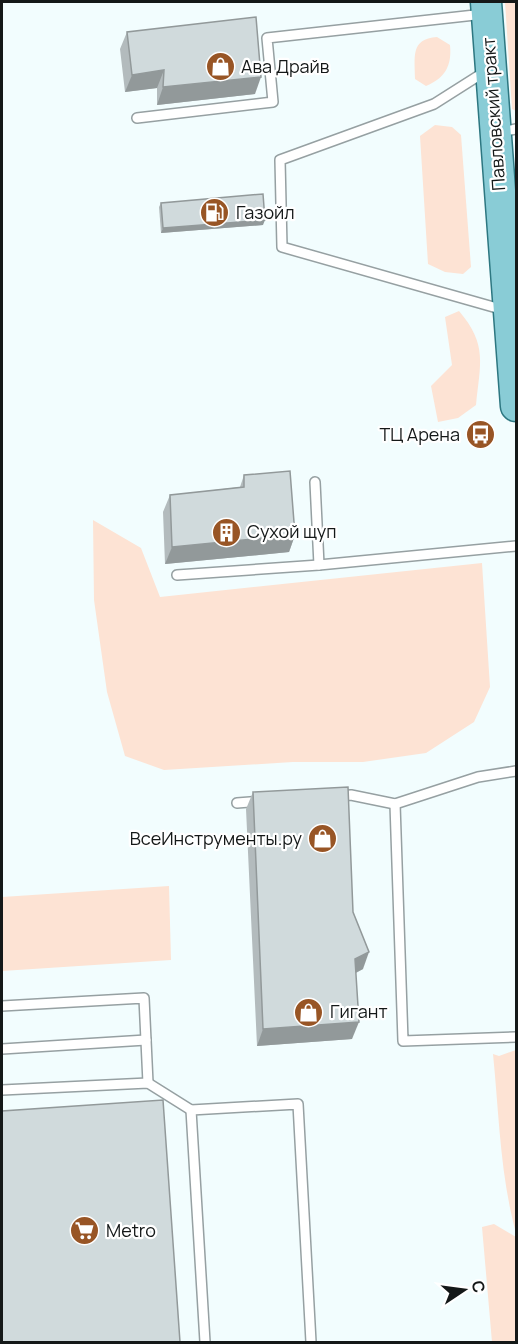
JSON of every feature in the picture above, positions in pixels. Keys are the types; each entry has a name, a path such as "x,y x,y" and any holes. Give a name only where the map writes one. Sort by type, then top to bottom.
{"main road":[{"name":"Павловский тракт","path":"486,8 490,68 506,131 508,311 516,406"}],"lane":[{"path":"137,118 273,102 267,38 486,8"},
{"path":"490,68 434,104 279,160 282,247 508,311"},
{"path":"315,482 319,565"},
{"path":"177,575 319,565 516,546"},
{"path":"328,796 351,795 396,804 478,777 516,771"},
{"path":"237,802 271,800"},
{"path":"396,804 403,1041 516,1037"},
{"path":"2,1006 144,998 148,1083"},
{"path":"2,1049 146,1040"},
{"path":"2,1090 148,1083 191,1110 298,1104 311,1342"},
{"path":"191,1110 205,1342"}],"shaded area":[{"path":"505,2 516,2 516,111 512,109"},
{"path":"437,37 450,45 450,59 442,75 426,86 415,79 416,50 422,41"},
{"path":"435,125 452,127 461,135 471,267 463,274 445,272 428,264 420,136"},
{"path":"459,311 474,334 480,355 476,405 458,418 438,422 431,386 452,365 445,317"},
{"path":"93,520 141,548 160,597 482,563 490,687 474,722 426,753 363,762 293,762 164,770 125,756 107,692 94,600"},
{"path":"169,886 171,960 2,971 2,897"},
{"path":"516,1050 516,1233 503,1166 493,1054 499,1056"},
{"path":"494,1224 516,1237 516,1342 492,1342 482,1227"}],"building":[{"path":"256,17 261,77 163,87 164,70 132,75 127,32"},
{"path":"263,194 265,220 163,228 161,203"},
{"name":"Сухой щуп","path":"290,471 295,535 172,547 170,495 244,487 244,475"},
{"path":"348,787 353,912 369,952 355,959 359,1022 263,1029 253,792"},
{"name":"Metro","path":"163,1100 180,1342 2,1342 2,1111"}],"place":[{"name":"Ава Драйв","path":"220,67"},
{"name":"Газойл","path":"215,213"},
{"name":"ТЦ Арена","path":"481,435"},
{"name":"Сухой щуп","path":"226,532"},
{"name":"ВсеИнструменты.ру","path":"323,839"},
{"name":"Гигант","path":"309,1012"},
{"name":"Metro","path":"85,1231"}]}
